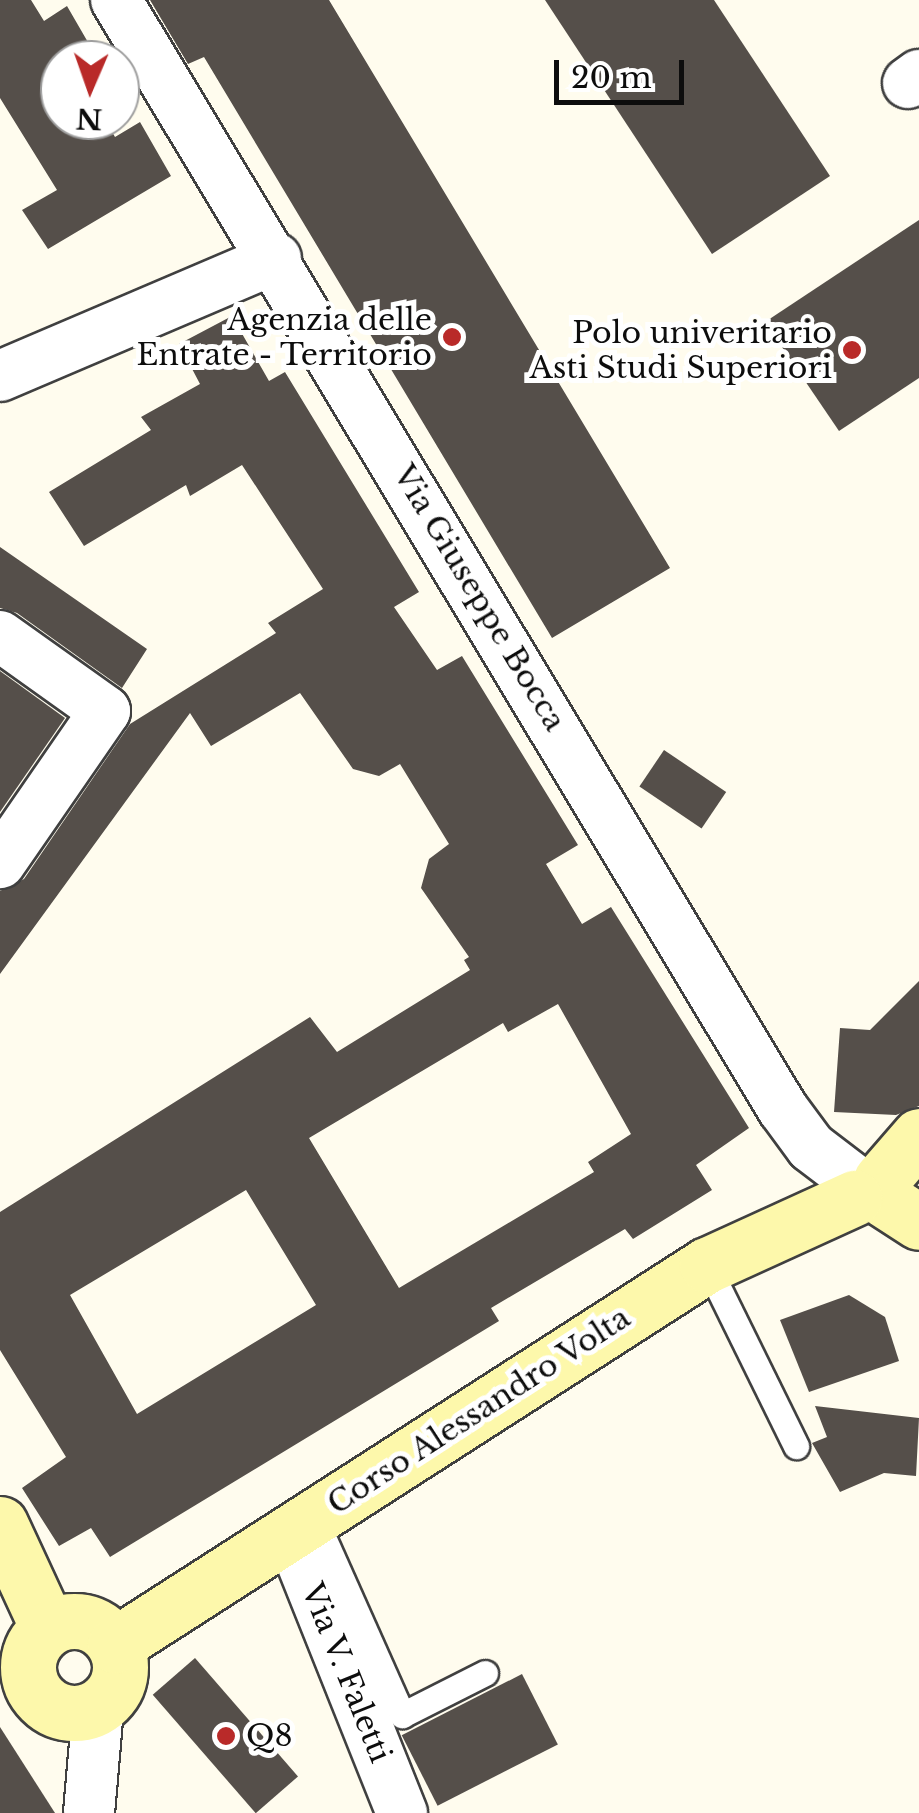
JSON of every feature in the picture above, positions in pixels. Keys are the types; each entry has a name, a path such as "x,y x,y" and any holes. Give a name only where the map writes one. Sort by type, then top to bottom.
{"street":[{"name":"Via Giuseppe Bocca","path":"116,0 276,258 783,1109 811,1146 879,1196"},
{"path":"0,376 276,258"},
{"path":"0,636 105,710 0,864"},
{"path":"879,1196 919,1136"},
{"name":"Corso Alessandro Volta","path":"115,1645 706,1265 879,1196"},
{"path":"0,1524 48,1628"},
{"name":"Via V. Faletti","path":"302,1525 402,1813"},
{"path":"93,1624 115,1645 117,1687 98,1708 72,1714 18,1707 28,1660 48,1628 93,1624"},
{"path":"88,1813 98,1708"}],"lane":[{"path":"706,1265 796,1446"},
{"path":"302,1525 402,1715 485,1673"}],"building":[{"path":"0,0 31,0 44,21 67,6 87,40 40,40 40,140 140,140 140,122 171,176 48,249 22,210 57,190 0,98"},
{"name":"Agenzia delle Entrate - Territorio","path":"150,0 329,0 670,568 552,638 204,57 188,64"},
{"path":"545,0 714,0 830,176 712,254"},
{"name":"Polo univeritario Asti Studi Superiori","path":"919,220 919,378 839,431 765,322"},
{"path":"232,316 269,381 285,372 419,592 394,607 437,670 462,656 578,845 546,864 582,924 611,907 749,1128 696,1165 712,1190 633,1239 625,1229 491,1308 499,1321 110,1557 91,1528 59,1546 22,1488 66,1457 0,1350 0,1212 310,1017 337,1052 470,970 464,960 469,957 421,888 429,859 449,844 400,764 379,776 353,769 300,693 211,746 190,713 0,974 0,891 24,879 130,724 276,633 268,623 323,589 242,465 190,496 186,485 84,546 49,492 151,430 141,417 200,384 179,344","holes":["558,1004 631,1134 588,1162 594,1172 399,1288 309,1138 503,1023 508,1032","246,1190 316,1305 137,1414 70,1295"]},
{"path":"0,547 147,649 122,688 17,613 0,608"},
{"path":"0,671 65,718 0,812"},
{"path":"664,750 726,792 702,828 639,786"},
{"path":"919,981 919,1106 896,1115 834,1112 840,1028 870,1030"},
{"path":"849,1295 885,1317 899,1361 809,1392 780,1320"},
{"path":"815,1406 919,1418 916,1476 884,1473 840,1492 812,1443 827,1437"},
{"name":"Q8","path":"195,1658 298,1776 256,1813 153,1695"},
{"path":"522,1674 558,1744 438,1806 402,1735"},
{"path":"0,1727 55,1813 0,1813"}],"place":[{"name":"Agenzia delle Entrate - Territorio","path":"452,337"},
{"name":"Polo univeritario Asti Studi Superiori","path":"852,350"},
{"name":"Q8","path":"226,1736"}]}
